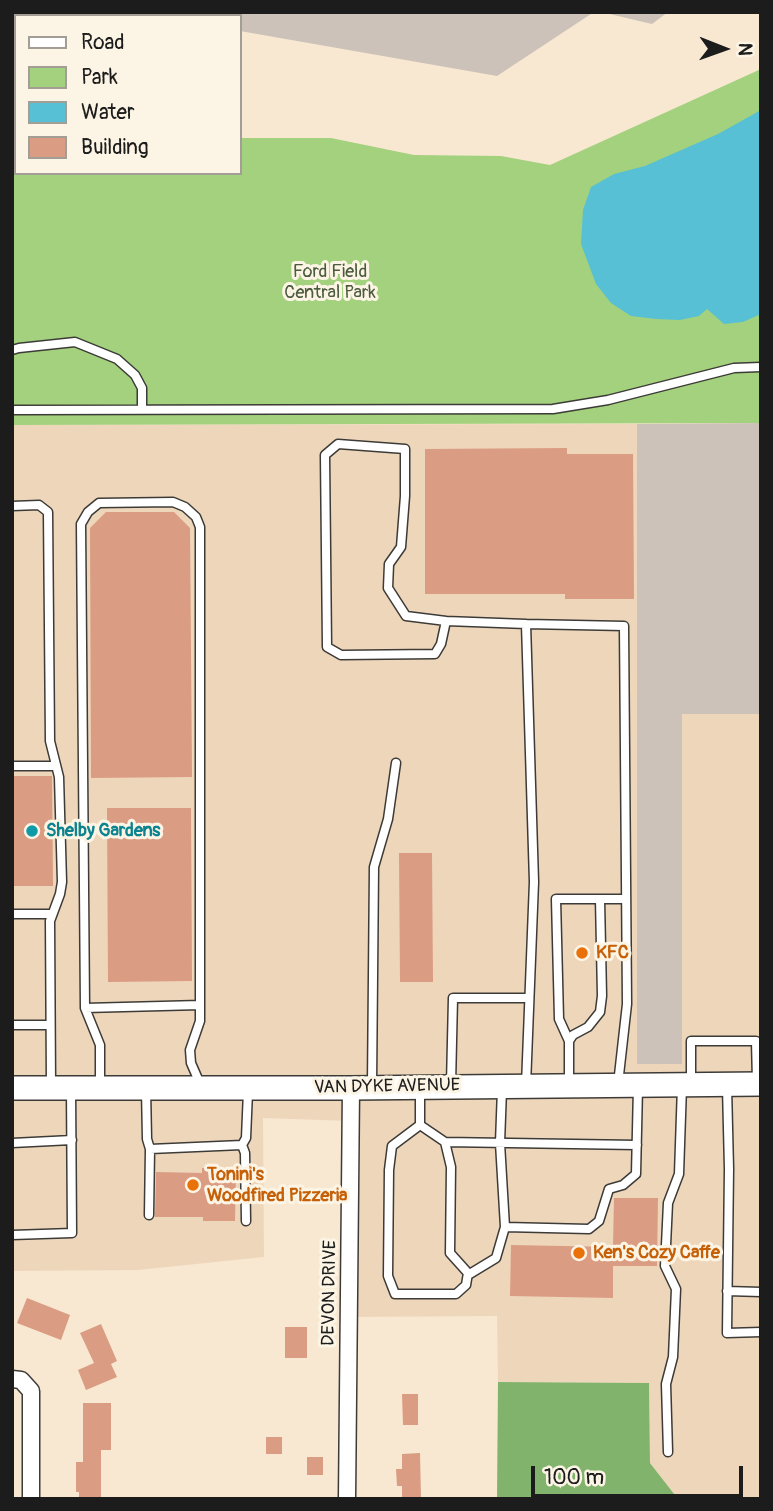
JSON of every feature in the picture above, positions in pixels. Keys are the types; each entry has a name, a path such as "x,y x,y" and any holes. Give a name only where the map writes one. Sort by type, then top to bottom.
{"main road":[{"name":"VAN DYKE AVENUE","path":"12,1088 759,1084"}],"street":[{"name":"DEVON DRIVE","path":"347,1499 362,1088"},
{"path":"20,1382 32,1396 31,1499"}],"lane":[{"path":"12,350 75,342 117,359 135,374 142,388 142,410"},
{"path":"12,410 553,409 608,400 734,368 761,367"},
{"path":"446,621 441,644 435,654 341,655 327,647 325,456 338,444 405,449 401,547 388,564 388,587 405,616 446,621 624,626 628,1084 637,1145 636,1174 623,1185 609,1189 599,1221 589,1229 505,1227"},
{"path":"100,1088 100,1045 85,1008 81,524 88,512 99,503 173,502 185,507 200,527 200,1021 190,1050 191,1063 202,1088"},
{"path":"12,506 39,505 48,512 50,741 59,777 62,882 50,921 50,1025 72,1140 72,1233 12,1235"},
{"path":"526,624 534,883 526,1085"},
{"path":"362,1088 374,866 388,819 396,763"},
{"path":"12,766 56,766"},
{"path":"569,1041 573,1035 588,1027 600,1012 600,899"},
{"path":"569,1085 569,1041 559,1019 556,900 626,900"},
{"path":"12,914 52,914"},
{"path":"451,1087 453,998 529,998"},
{"path":"85,1008 200,1005"},
{"path":"12,1025 50,1025"},
{"path":"668,1452 666,1384 673,1357 676,1289 665,1266 667,1203 679,1174 691,1041 756,1041 759,1084"},
{"path":"727,1084 727,1333 761,1332"},
{"path":"468,1275 496,1258 505,1227 500,1143 502,1086"},
{"path":"420,1087 420,1125"},
{"path":"146,1088 147,1139 150,1149 149,1215"},
{"path":"242,1145 246,1138 248,1088"},
{"path":"420,1125 445,1142 637,1145"},
{"path":"420,1125 393,1146 389,1170 388,1276 395,1294 456,1294 466,1285 468,1273 450,1252 451,1167 445,1142"},
{"path":"12,1143 72,1140"},
{"path":"150,1149 242,1145"},
{"path":"242,1145 245,1153 246,1221"},
{"path":"727,1291 761,1292"}],"shaded area":[{"path":"12,12 594,12 497,76 242,31 242,14 14,14 12,122"},
{"path":"601,12 668,12 652,24"},
{"path":"761,423 761,714 682,714 682,1064 637,1064 637,424"},
{"path":"637,424 637,1064 682,1063 682,713 761,714 761,1499 678,1499 650,1463 649,1383 498,1382 497,1316 349,1317 351,1121 263,1118 264,1257 138,1270 12,1271 12,425"}],"green space":[{"name":"Ford Field Central Park","path":"761,69 761,423 12,425 12,136 14,175 242,175 242,138 331,138 414,155 501,156 550,165"},
{"path":"498,1382 649,1383 650,1463 678,1499 497,1499"}],"water":[{"path":"761,110 761,314 743,322 724,324 707,309 699,316 680,320 656,319 631,316 611,303 596,284 581,244 583,210 591,187 614,174 645,166 718,134"}],"building":[{"path":"567,448 567,454 633,454 634,599 565,599 565,594 425,594 425,449"},
{"path":"106,512 174,512 190,528 192,777 91,778 90,528"},
{"name":"Shelby Gardens","path":"12,776 52,776 53,886 12,886"},
{"path":"107,808 191,808 192,981 108,982"},
{"path":"399,853 432,853 433,982 400,982"},
{"path":"202,1168 236,1169 235,1221 203,1221 203,1217 155,1217 156,1172 202,1173"},
{"path":"614,1198 658,1198 657,1266 613,1266 613,1298 510,1296 511,1245 613,1247"},
{"path":"27,1298 70,1315 61,1340 17,1323"},
{"path":"101,1324 117,1361 111,1364 117,1377 86,1390 78,1370 94,1363 80,1333"},
{"path":"285,1327 307,1327 307,1358 285,1358"},
{"path":"402,1394 418,1394 418,1425 403,1425"},
{"path":"83,1403 111,1403 111,1450 101,1450 101,1499 79,1499 79,1492 76,1492 76,1462 83,1462"},
{"path":"266,1437 282,1437 282,1454 266,1454"},
{"path":"420,1453 421,1499 402,1499 402,1486 397,1486 396,1469 402,1469 402,1454"},
{"path":"307,1457 323,1457 323,1475 307,1475"}],"place":[{"name":"Shelby Gardens","path":"32,831"},
{"name":"KFC","path":"582,953"},
{"name":"Tonini's Woodfired Pizzeria","path":"193,1185"},
{"name":"Ken's Cozy Caffe","path":"579,1253"}]}
